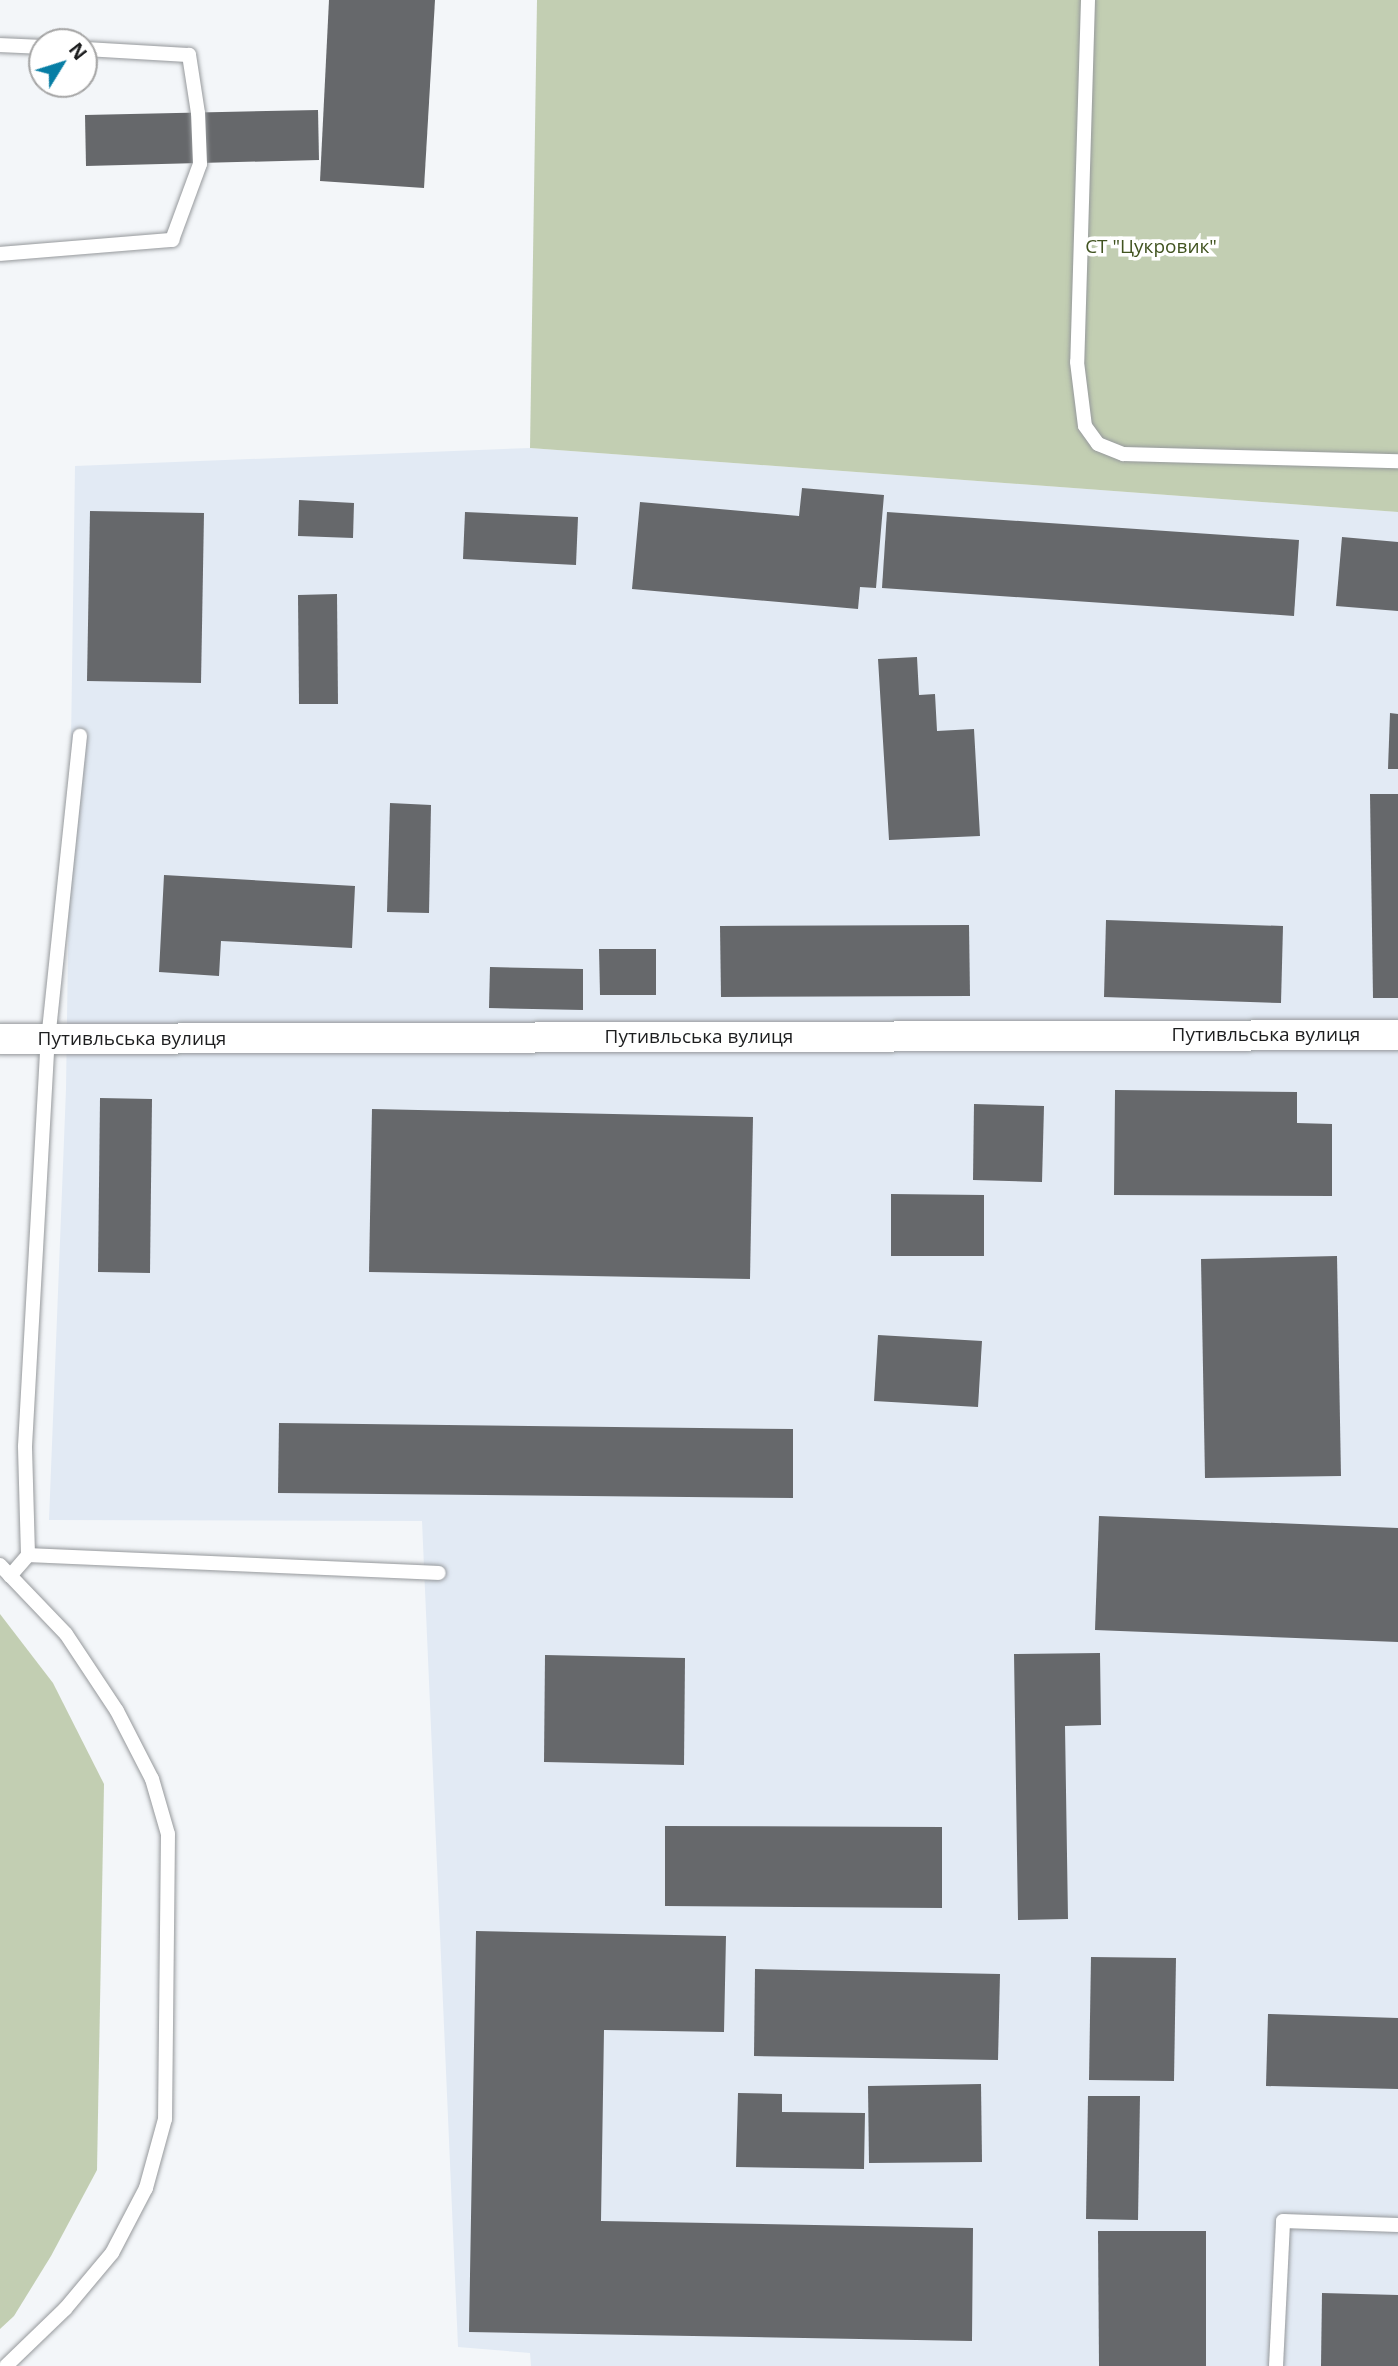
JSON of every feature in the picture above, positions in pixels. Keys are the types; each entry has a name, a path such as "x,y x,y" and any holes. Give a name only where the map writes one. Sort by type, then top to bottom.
{"street":[{"name":"Путивльська вулиця","path":"0,1039 1398,1035"}],"lane":[{"path":"1088,0 1077,362 1085,426 1098,444 1123,454 1398,461"},
{"path":"0,45 28,46"},
{"path":"0,254 172,240 200,164 198,113 189,55 98,50"},
{"path":"28,1555 25,1446 48,1040 80,736"},
{"path":"6,2366 65,2309 112,2253 146,2189 164,2119 167,1834 152,1779 117,1711 66,1634 5,1571 28,1555 439,1573"},
{"path":"1276,2366 1283,2221 1398,2225"}],"shaded area":[{"path":"530,448 1398,512 1398,2366 531,2366 530,2353 458,2347 422,1521 49,1520 66,1089 75,466"}],"green space":[{"name":"СТ \"Цукровик\"","path":"537,0 1398,0 1398,512 530,448"},
{"path":"0,1614 53,1683 104,1784 97,2170 51,2256 14,2316 0,2329"}],"building":[{"path":"329,0 435,0 424,188 320,181"},
{"path":"318,110 319,160 86,166 85,115"},
{"path":"802,488 884,495 876,588 860,587 858,609 632,589 640,502 799,516"},
{"path":"299,500 354,503 353,538 298,536"},
{"path":"90,511 204,513 201,683 87,681"},
{"path":"465,512 578,517 576,565 463,559"},
{"path":"887,512 1299,540 1294,616 882,588"},
{"path":"1342,537 1398,542 1398,611 1336,606"},
{"path":"337,594 338,704 299,704 298,595"},
{"path":"917,657 919,695 935,694 937,731 974,729 980,836 889,840 878,659"},
{"path":"1390,713 1398,714 1398,769 1388,769"},
{"path":"1370,794 1398,794 1398,998 1373,998"},
{"path":"390,803 431,805 429,913 387,912"},
{"path":"164,875 355,886 352,948 221,941 219,976 159,972"},
{"path":"1106,920 1283,926 1281,1003 1104,997"},
{"path":"969,925 970,996 721,997 720,926"},
{"path":"599,949 656,949 656,995 600,995"},
{"path":"490,967 583,969 583,1010 489,1008"},
{"path":"1115,1090 1297,1092 1297,1123 1332,1124 1332,1196 1114,1195"},
{"path":"100,1098 152,1099 150,1273 98,1272"},
{"path":"974,1104 1044,1106 1042,1182 973,1180"},
{"path":"372,1109 753,1117 750,1279 369,1272"},
{"path":"891,1194 984,1195 984,1256 891,1256"},
{"path":"1337,1256 1341,1476 1205,1478 1201,1259"},
{"path":"878,1335 982,1341 978,1407 874,1401"},
{"path":"279,1423 793,1429 793,1498 278,1493"},
{"path":"1099,1516 1398,1528 1398,1642 1095,1630"},
{"path":"1100,1653 1101,1725 1065,1726 1068,1919 1018,1920 1014,1654"},
{"path":"545,1655 685,1658 684,1765 544,1762"},
{"path":"665,1826 942,1827 942,1908 665,1906"},
{"path":"476,1931 726,1936 724,2032 604,2030 601,2221 973,2228 972,2341 469,2332"},
{"path":"1091,1957 1176,1958 1174,2081 1089,2080"},
{"path":"755,1969 1000,1974 998,2060 754,2056"},
{"path":"1268,2014 1398,2018 1398,2089 1266,2086"},
{"path":"981,2084 982,2162 869,2163 868,2086"},
{"path":"738,2093 782,2094 782,2112 865,2113 864,2169 736,2167"},
{"path":"1088,2096 1140,2096 1138,2220 1086,2219"},
{"path":"1098,2231 1206,2231 1206,2366 1099,2366"},
{"path":"1322,2293 1398,2295 1398,2366 1321,2366"}]}
